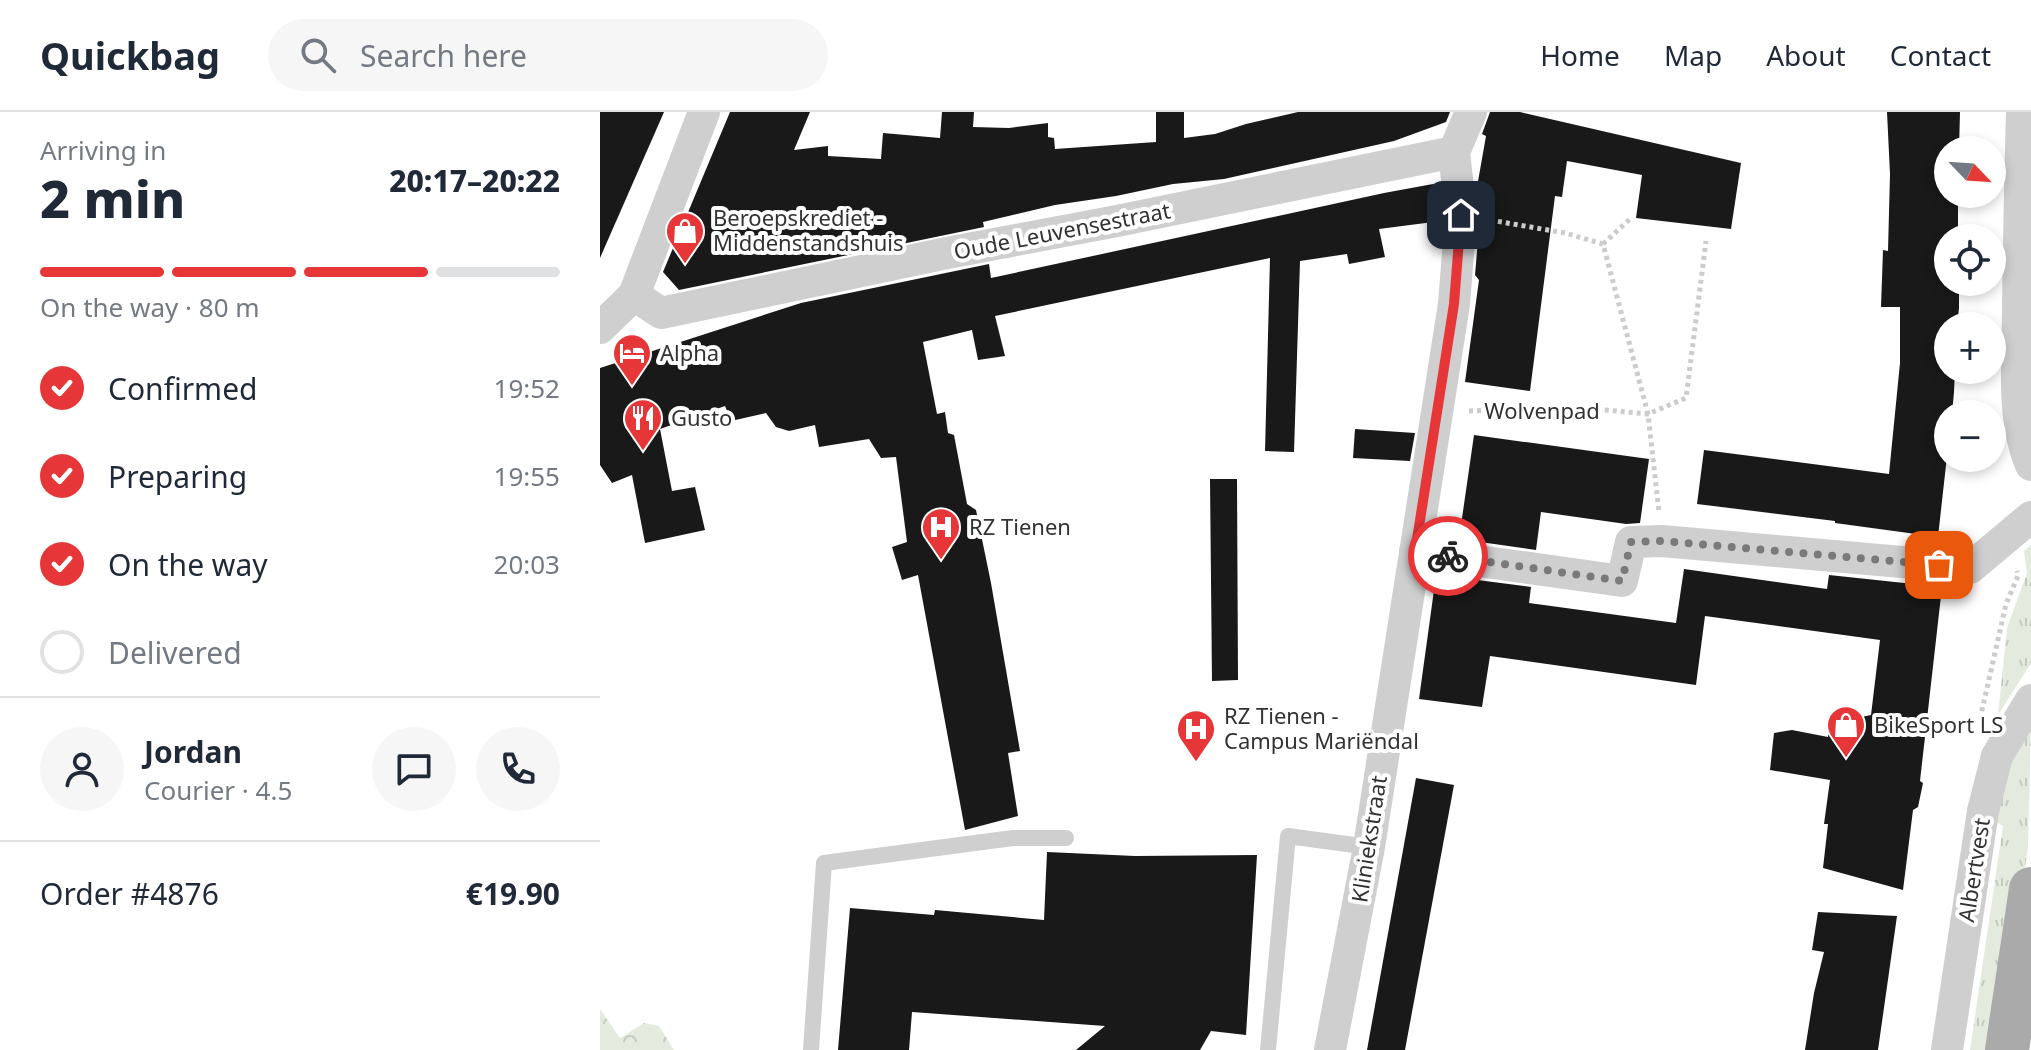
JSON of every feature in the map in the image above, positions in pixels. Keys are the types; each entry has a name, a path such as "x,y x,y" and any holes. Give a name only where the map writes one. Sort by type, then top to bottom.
{"main road":[{"path":"2007,1050 2031,889"},
{"path":"2029,1050 2031,1036"}],"street":[{"path":"600,328 634,295 704,112"},
{"path":"1454,152 1471,112"},
{"path":"2022,112 2019,425 2031,465"},
{"name":"Oude Leuvensestraat","path":"634,295 661,313 1454,152"},
{"name":"Kliniekstraat","path":"1330,1050 1369,847 1454,304 1461,215 1454,152"},
{"path":"1415,552 1622,581 1631,542 1662,541 1970,568 2031,517"},
{"name":"Albertvest","path":"1947,1050 1983,811 1997,756 2031,700"}],"lane":[{"path":"1268,1050 1288,836 1369,847"},
{"path":"811,1050 824,863 1013,838 1066,838"}],"path":[{"path":"1461,215 1565,233 1603,244"},
{"path":"1603,244 1630,219"},
{"name":"Wolvenpad","path":"1437,413 1573,407 1648,414 1686,398 1706,241"},
{"path":"1603,244 1648,414 1662,541"}],"green space":[{"path":"2031,545 2031,663 1998,715 2007,628 2027,573 2024,551"},
{"path":"2031,724 2028,847 1999,1050 1970,1050 2003,826 1991,819 2002,774"},
{"path":"600,1009 620,1038 644,1023 659,1026 674,1050 600,1050"}],"building":[{"path":"600,112 664,112 600,258"},
{"path":"730,112 810,112 794,150 828,146 828,156 881,159 883,133 940,138 942,112 974,112 973,127 1009,128 1048,123 1048,137 1054,138 1055,149 1156,142 1156,112 1184,112 1184,138 1215,134 1298,112 1450,112 1446,122 1394,141 1224,179 1173,184 1055,205 983,222 984,227 679,290 663,272"},
{"path":"1490,112 1520,112 1741,163 1731,229 1636,218 1642,175 1567,161 1562,197 1555,196 1530,391 1465,382 1479,280 1475,275 1480,216 1477,187 1486,136 1482,134"},
{"path":"1887,112 1960,112 1959,136 1934,136 1934,208 1958,208 1958,224 1934,224 1934,296 1959,296 1959,312 1934,312 1934,384 1954,384 1953,400 1934,400 1934,472 1945,472 1938,537 1697,504 1704,450 1889,474 1900,363 1900,307 1881,307 1883,250 1888,251 1890,174"},
{"path":"1433,184 1439,193 1441,221 1379,229 1385,257 1349,264 1347,254 1300,261 1294,452 1265,451 1270,258 995,316 1005,356 978,360 972,330 923,342 937,414 945,412 948,433 954,435 967,504 976,510 991,583 1020,751 1008,753 1018,816 965,830 918,575 902,580 892,547 907,542 896,457 881,458 869,439 819,447 815,425 789,431 776,427 766,413 731,421 725,406 660,429 672,491 695,487 705,530 645,543 632,475 612,483 600,465 600,368 801,303 989,264 991,278"},
{"path":"1355,429 1415,433 1410,461 1353,458"},
{"path":"1474,435 1649,459 1640,523 1626,524 1541,512 1536,550 1459,539"},
{"path":"1210,479 1237,479 1238,680 1212,681"},
{"path":"1684,569 1827,589 1829,575 1942,587 1920,781 1923,783 1918,807 1913,810 1903,890 1823,868 1828,824 1824,824 1830,780 1770,770 1774,733 1792,730 1828,737 1828,724 1871,715 1880,640 1705,616 1696,685 1490,656 1482,707 1419,699 1434,590 1452,592 1454,577 1531,587 1529,603 1676,623"},
{"path":"1416,778 1454,785 1405,1050 1367,1050"},
{"path":"1047,852 1135,856 1257,855 1246,1035 1211,1031 1200,1050 1076,1050 1105,1026 912,1012 909,1050 838,1050 850,908 934,915 935,910 1044,920"},
{"path":"1818,912 1897,916 1878,1050 1805,1050 1824,952 1812,950"}],"way so far":[{"path":"1448,556 1622,581 1631,542 1662,541 1939,565"}],"place":[{"name":"Beroepskrediet - Middenstandshuis","path":"685,265"},
{"name":"Alpha","path":"632,387"},
{"name":"Gusto","path":"643,452"},
{"name":"RZ Tienen","path":"941,561"},
{"name":"BikeSport LS","path":"1846,759"},
{"name":"RZ Tienen - Campus Mariëndal","path":"1196,763"}],"route":[{"path":"1448,556 1415,552 1454,304 1461,215"}]}
